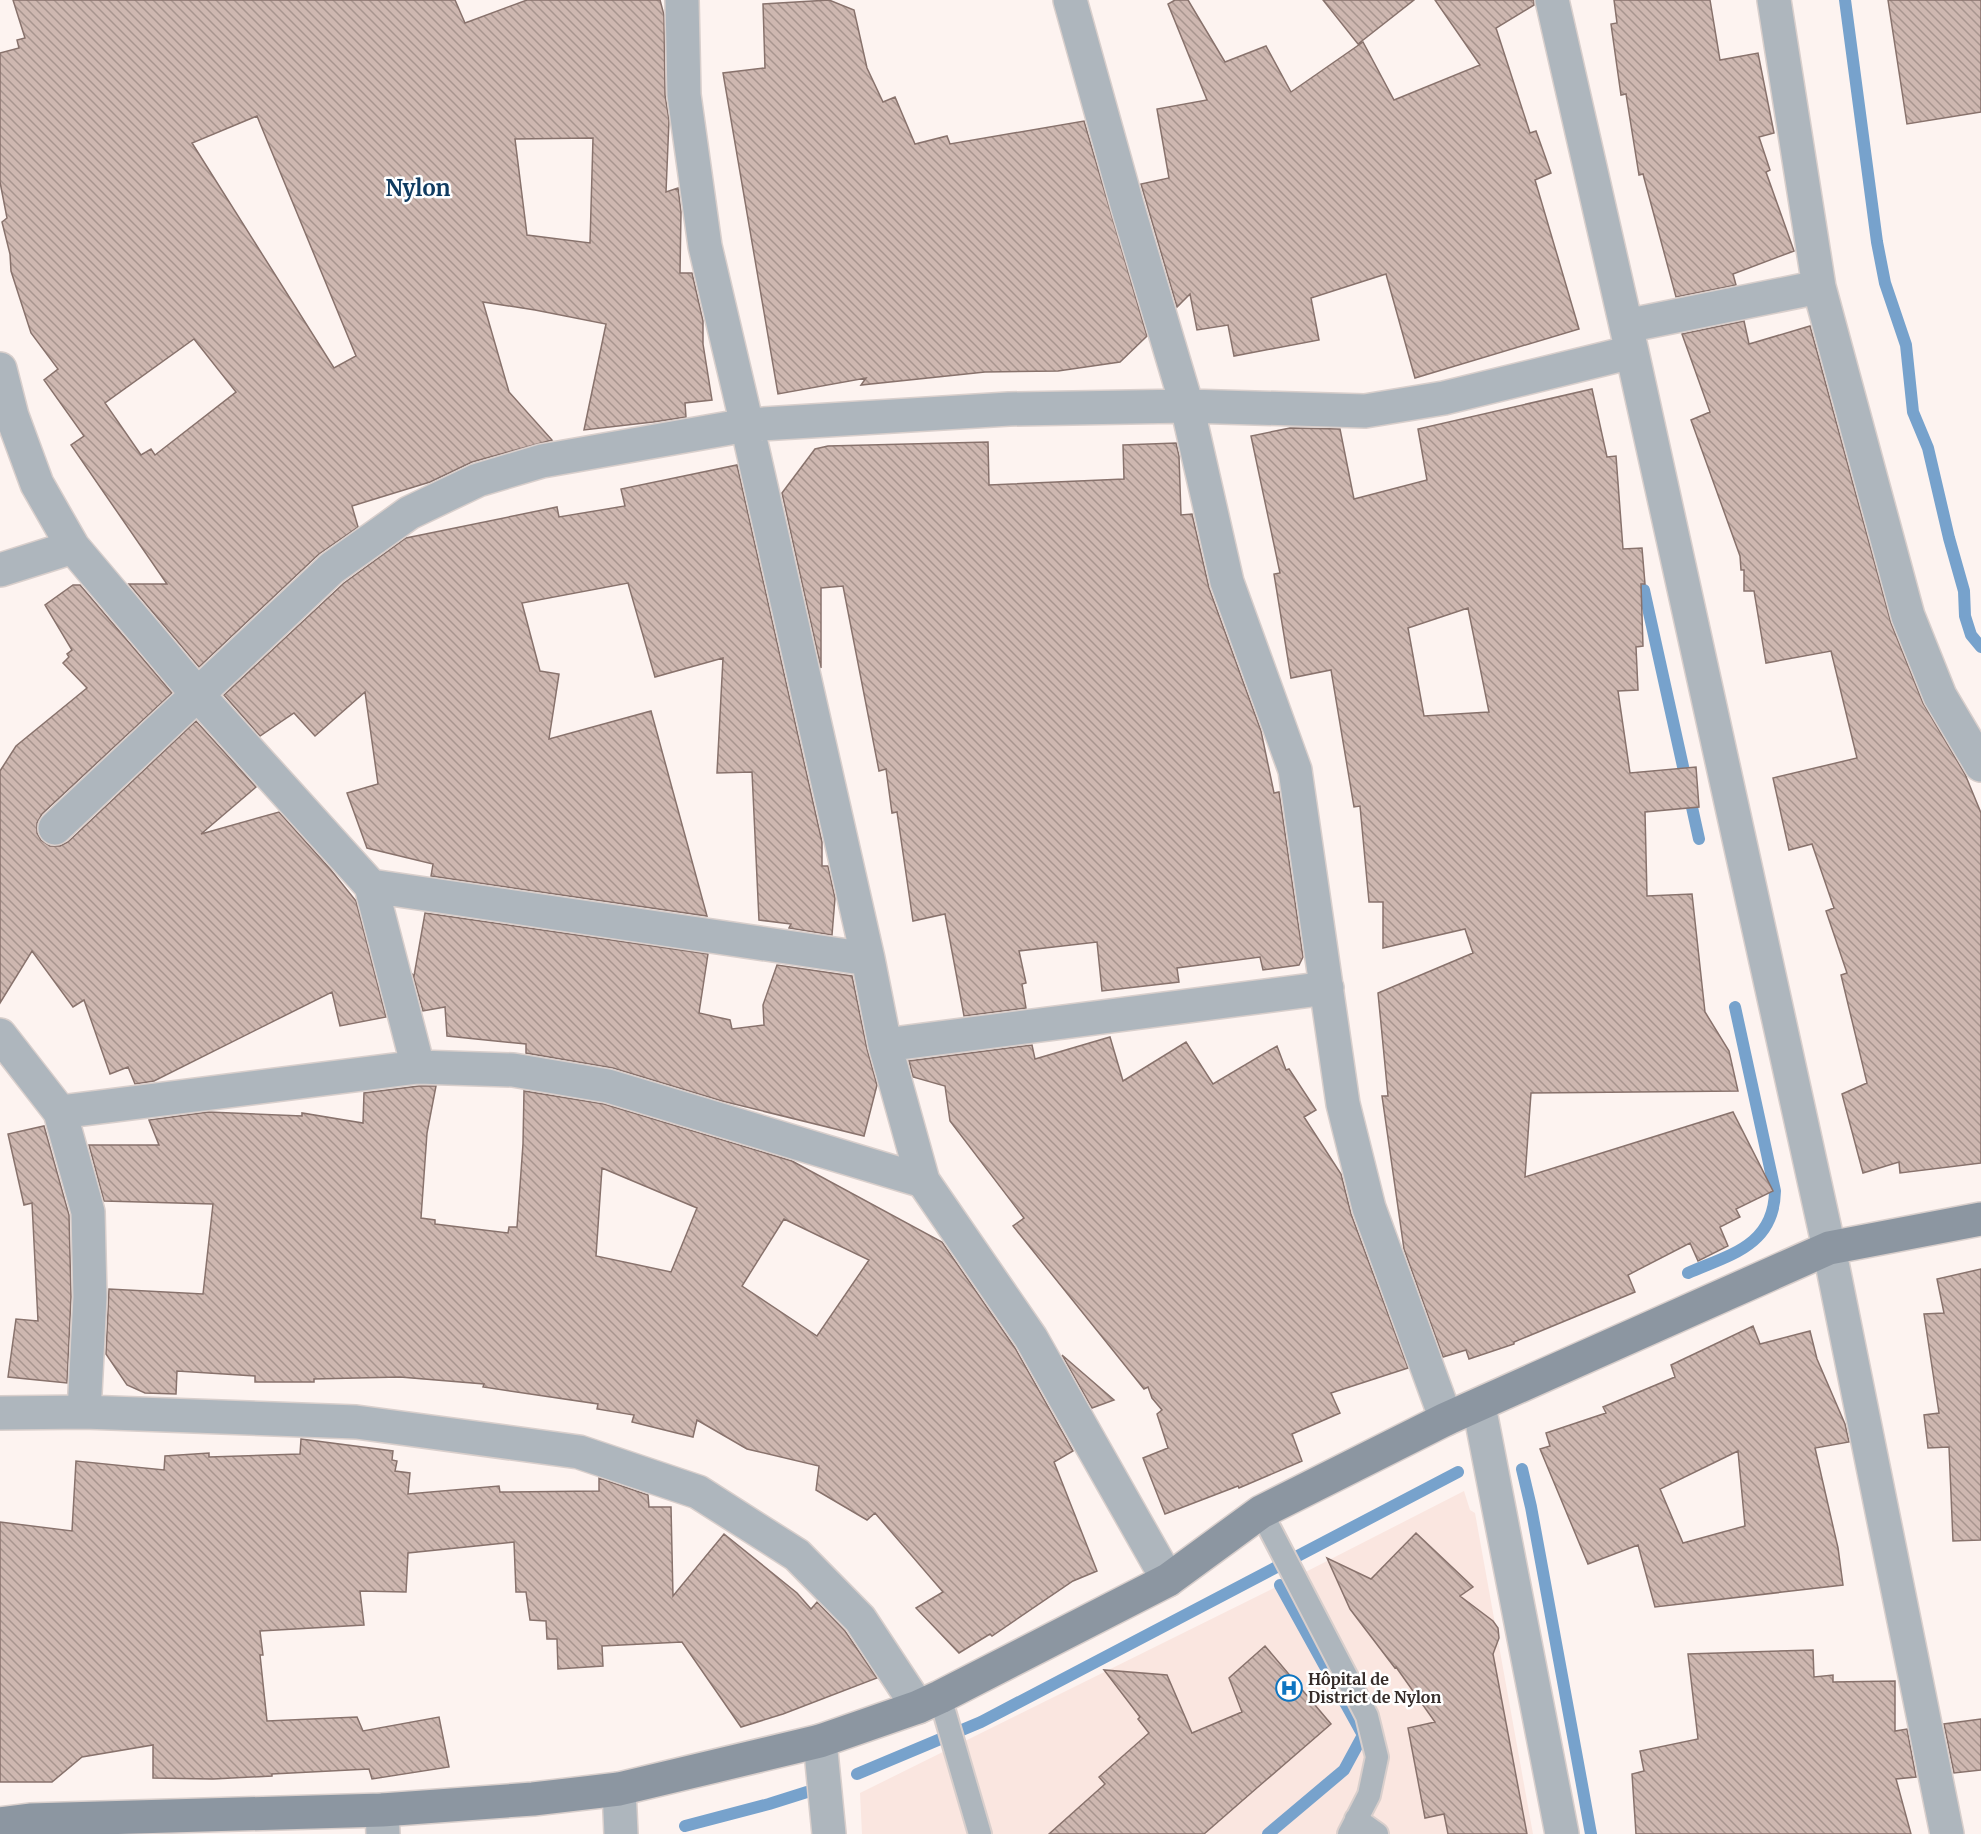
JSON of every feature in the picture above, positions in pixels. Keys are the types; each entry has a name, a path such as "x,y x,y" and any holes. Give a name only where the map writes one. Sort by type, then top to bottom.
{"street":[{"path":"682,0 684,95 705,246 868,959 885,1045 923,1181 1031,1338 1168,1580"},
{"path":"1070,0 1128,208 1187,406 1227,582 1295,770 1343,1104 1369,1208 1446,1419"},
{"path":"1552,0 1829,1248 1947,1834"},
{"path":"1774,0 1819,286 1908,616 1940,696 1981,765"},
{"path":"55,828 332,568 409,513 478,480 542,461 747,425 1009,409 1187,406 1365,411 1444,398 1629,339 1819,286"},
{"path":"0,369 12,416 37,484 73,547 198,695 371,886 418,1067"},
{"path":"0,570 73,547"},
{"path":"371,886 868,959"},
{"path":"885,1045 1327,988"},
{"path":"0,1035 60,1112 88,1212 90,1297 84,1412"},
{"path":"60,1112 418,1067 513,1070 608,1086 923,1181"},
{"path":"20,1826 382,1822 532,1799 619,1789 820,1741 929,1702 1168,1580 1261,1512 1446,1419 1829,1248 1981,1219"},
{"path":"1479,1406 1562,1834"},
{"path":"0,1413 84,1412 367,1424 579,1452 698,1492 797,1555 860,1619 929,1702"},
{"path":"820,1741 829,1834"},
{"path":"619,1789 621,1834"}],"lane":[{"path":"1261,1512 1367,1716 1377,1756 1369,1795 1352,1827 1377,1834"},
{"path":"929,1702 980,1834"}],"shaded area":[{"name":"Hôpital de District de Nylon","path":"1464,1491 1470,1510 1475,1513 1533,1834 862,1834 860,1793"}],"building":[{"path":"13,0 455,0 465,23 527,0 660,0 664,15 665,95 669,120 666,192 678,188 681,212 680,273 692,273 703,321 703,344 712,400 685,403 686,417 584,430 606,324 483,302 509,392 552,440 472,462 430,482 352,506 358,527 319,554 199,667 129,584 167,584 71,445 84,436 44,380 58,369 31,333 11,271 10,254 2,222 7,218 0,182 0,53 19,48 17,40 25,38","holes":["257,116 356,356 334,368 192,143","593,138 590,243 527,235 515,139","194,339 236,392 155,455 151,449 141,455 105,403"]},
{"path":"829,0 854,10 867,68 883,102 895,97 915,144 947,136 950,144 1084,121 1147,336 1120,362 1058,371 985,372 861,385 866,378 778,394 723,73 765,68 763,4"},
{"path":"1175,0 1188,0 1225,62 1266,46 1291,92 1363,42 1394,100 1480,65 1435,0 1534,0 1534,5 1496,28 1530,133 1536,131 1551,173 1535,180 1579,329 1415,378 1386,274 1311,298 1319,340 1234,356 1228,325 1197,330 1190,294 1177,307 1141,184 1169,178 1157,109 1207,100 1168,4"},
{"path":"1323,0 1414,0 1358,44"},
{"path":"1614,0 1710,0 1720,60 1758,53 1774,133 1759,137 1770,170 1766,172 1794,251 1733,274 1736,285 1676,297 1643,174 1639,175 1626,94 1621,95 1611,24 1617,23"},
{"path":"1888,0 1981,0 1981,112 1907,124"},
{"path":"1744,321 1749,344 1810,326 1891,623 1923,703 1965,774 1981,813 1981,1163 1900,1173 1899,1162 1863,1173 1842,1094 1867,1083 1841,975 1847,973 1826,911 1834,908 1812,844 1789,850 1773,778 1857,758 1831,651 1766,663 1754,591 1744,591 1744,570 1741,570 1740,556 1691,420 1710,412 1682,334"},
{"path":"1592,389 1607,457 1616,456 1623,549 1642,548 1645,584 1641,584 1643,646 1636,647 1638,690 1618,691 1630,773 1696,767 1699,807 1645,812 1647,896 1692,894 1705,1012 1729,1051 1738,1091 1531,1093 1525,1177 1733,1112 1773,1191 1736,1209 1740,1217 1720,1227 1728,1246 1698,1261 1690,1243 1628,1275 1635,1292 1514,1342 1514,1344 1469,1359 1466,1350 1443,1357 1404,1249 1382,1096 1388,1096 1378,993 1473,953 1465,929 1383,948 1383,902 1369,902 1360,806 1354,807 1331,670 1291,678 1274,574 1280,573 1251,436 1290,428 1340,429 1354,499 1427,480 1418,429","holes":["1468,608 1489,712 1424,716 1408,628"]},
{"path":"988,442 989,485 1124,479 1123,445 1176,443 1179,456 1181,515 1192,514 1209,588 1261,731 1274,793 1279,792 1303,957 1299,965 1263,970 1260,957 1177,968 1179,982 1102,991 1097,942 1019,951 1026,983 1022,984 1026,1008 964,1016 945,914 913,921 897,812 892,813 886,769 879,771 843,586 821,588 821,668 782,493 815,449 828,446"},
{"path":"737,465 822,842 822,866 828,866 835,898 832,935 789,928 791,924 759,920 752,772 717,773 723,658 655,677 628,583 522,603 540,671 559,674 549,739 651,711 707,916 431,876 433,864 367,848 347,793 378,784 365,692 315,736 294,713 260,736 224,695 344,583 406,538 557,507 559,517 625,506 621,489"},
{"path":"73,585 80,585 172,693 42,814 37,823 37,833 41,840 50,846 60,846 68,842 196,721 256,787 201,834 279,812 356,901 386,1017 340,1026 332,992 154,1081 135,1084 128,1067 110,1074 84,1000 73,1007 32,951 0,1003 0,771 16,746 87,688 63,663 69,657 67,654 72,650 45,605"},
{"path":"425,913 708,954 699,1013 730,1020 732,1029 764,1025 763,1005 777,965 852,976 877,1085 864,1136 722,1101 613,1068 526,1053 526,1044 447,1036 445,1007 423,1011 413,975"},
{"path":"1110,1037 1123,1081 1186,1042 1213,1084 1277,1046 1286,1070 1289,1069 1316,1110 1304,1117 1341,1174 1351,1214 1408,1368 1331,1393 1340,1413 1292,1434 1302,1461 1239,1488 1238,1486 1165,1514 1143,1458 1168,1448 1157,1414 1162,1410 1152,1398 1148,1387 1144,1389 1013,1226 1024,1218 950,1121 945,1086 913,1077 909,1061 1032,1045 1035,1059"},
{"path":"436,1086 427,1133 421,1218 435,1220 435,1224 508,1233 509,1227 517,1227 524,1091 604,1104 792,1161 942,1242 1015,1348 1073,1451 1054,1462 1097,1571 1073,1581 992,1636 990,1634 959,1653 916,1608 943,1592 875,1513 867,1520 816,1490 819,1466 747,1449 697,1420 693,1437 632,1422 634,1415 597,1409 598,1404 483,1387 484,1384 400,1377 314,1379 314,1382 255,1382 255,1376 177,1371 176,1394 145,1393 127,1385 106,1354 109,1289 203,1294 213,1204 104,1201 89,1145 159,1145 149,1120 208,1112 302,1116 302,1113 363,1123 364,1093","holes":["602,1168 697,1208 671,1272 596,1256","784,1219 869,1260 817,1336 742,1286"]},
{"path":"44,1126 69,1215 71,1297 67,1383 8,1377 16,1319 38,1321 32,1203 24,1205 8,1134"},
{"path":"1981,1269 1981,1540 1953,1541 1949,1447 1928,1448 1924,1415 1939,1413 1924,1314 1944,1313 1937,1279"},
{"path":"1753,1326 1760,1344 1810,1331 1817,1359 1845,1424 1849,1442 1815,1448 1838,1548 1843,1585 1655,1607 1638,1545 1588,1564 1540,1449 1550,1446 1546,1433 1606,1413 1603,1407 1675,1377 1671,1365","holes":["1738,1451 1745,1526 1683,1543 1660,1489"]},
{"path":"1062,1355 1114,1400 1092,1408"},
{"path":"301,1439 393,1451 392,1460 397,1461 395,1471 410,1473 408,1494 499,1486 500,1492 599,1491 599,1478 648,1495 649,1507 671,1507 673,1596 724,1534 797,1593 811,1609 817,1602 845,1631 877,1678 783,1714 741,1727 682,1642 602,1646 603,1666 558,1669 557,1639 547,1639 546,1621 530,1620 526,1592 516,1592 514,1542 408,1553 406,1592 360,1591 364,1625 260,1631 263,1655 260,1655 267,1721 357,1717 363,1731 439,1717 449,1767 372,1779 369,1769 213,1779 153,1778 153,1745 82,1757 52,1782 0,1782 0,1522 72,1531 76,1461 164,1470 165,1456 209,1453 209,1457 300,1454"},
{"path":"1416,1533 1473,1587 1460,1596 1493,1621 1498,1628 1499,1638 1493,1654 1527,1834 1448,1834 1444,1814 1425,1818 1408,1728 1435,1722 1396,1667 1350,1609 1327,1558 1371,1579"},
{"path":"1265,1646 1331,1724 1204,1834 1049,1834 1105,1784 1099,1777 1149,1733 1138,1719 1140,1717 1104,1670 1167,1675 1192,1733 1242,1712 1229,1678"},
{"path":"1813,1650 1814,1677 1833,1675 1833,1682 1895,1681 1895,1731 1907,1729 1916,1777 1896,1779 1911,1834 1636,1834 1632,1774 1644,1771 1640,1751 1698,1739 1688,1654"},
{"path":"1981,1719 1981,1770 1954,1773 1944,1724"}],"waterway":[{"path":"1845,0 1877,242 1885,283 1906,345 1913,412 1928,448 1964,591 1965,616 1971,635 1981,647"},
{"path":"1644,590 1699,839"},
{"path":"1688,1273 1746,1246 1758,1236 1773,1210 1775,1191 1735,1007"},
{"path":"1522,1469 1591,1834"},
{"path":"857,1774 981,1722 1458,1472"},
{"path":"1268,1834 1344,1770 1363,1735 1280,1585"},
{"path":"685,1826 807,1792"}],"place":[{"name":"Hôpital de District de Nylon","path":"1289,1688"}],"district":[{"name":"Nylon","path":"418,188"}]}
